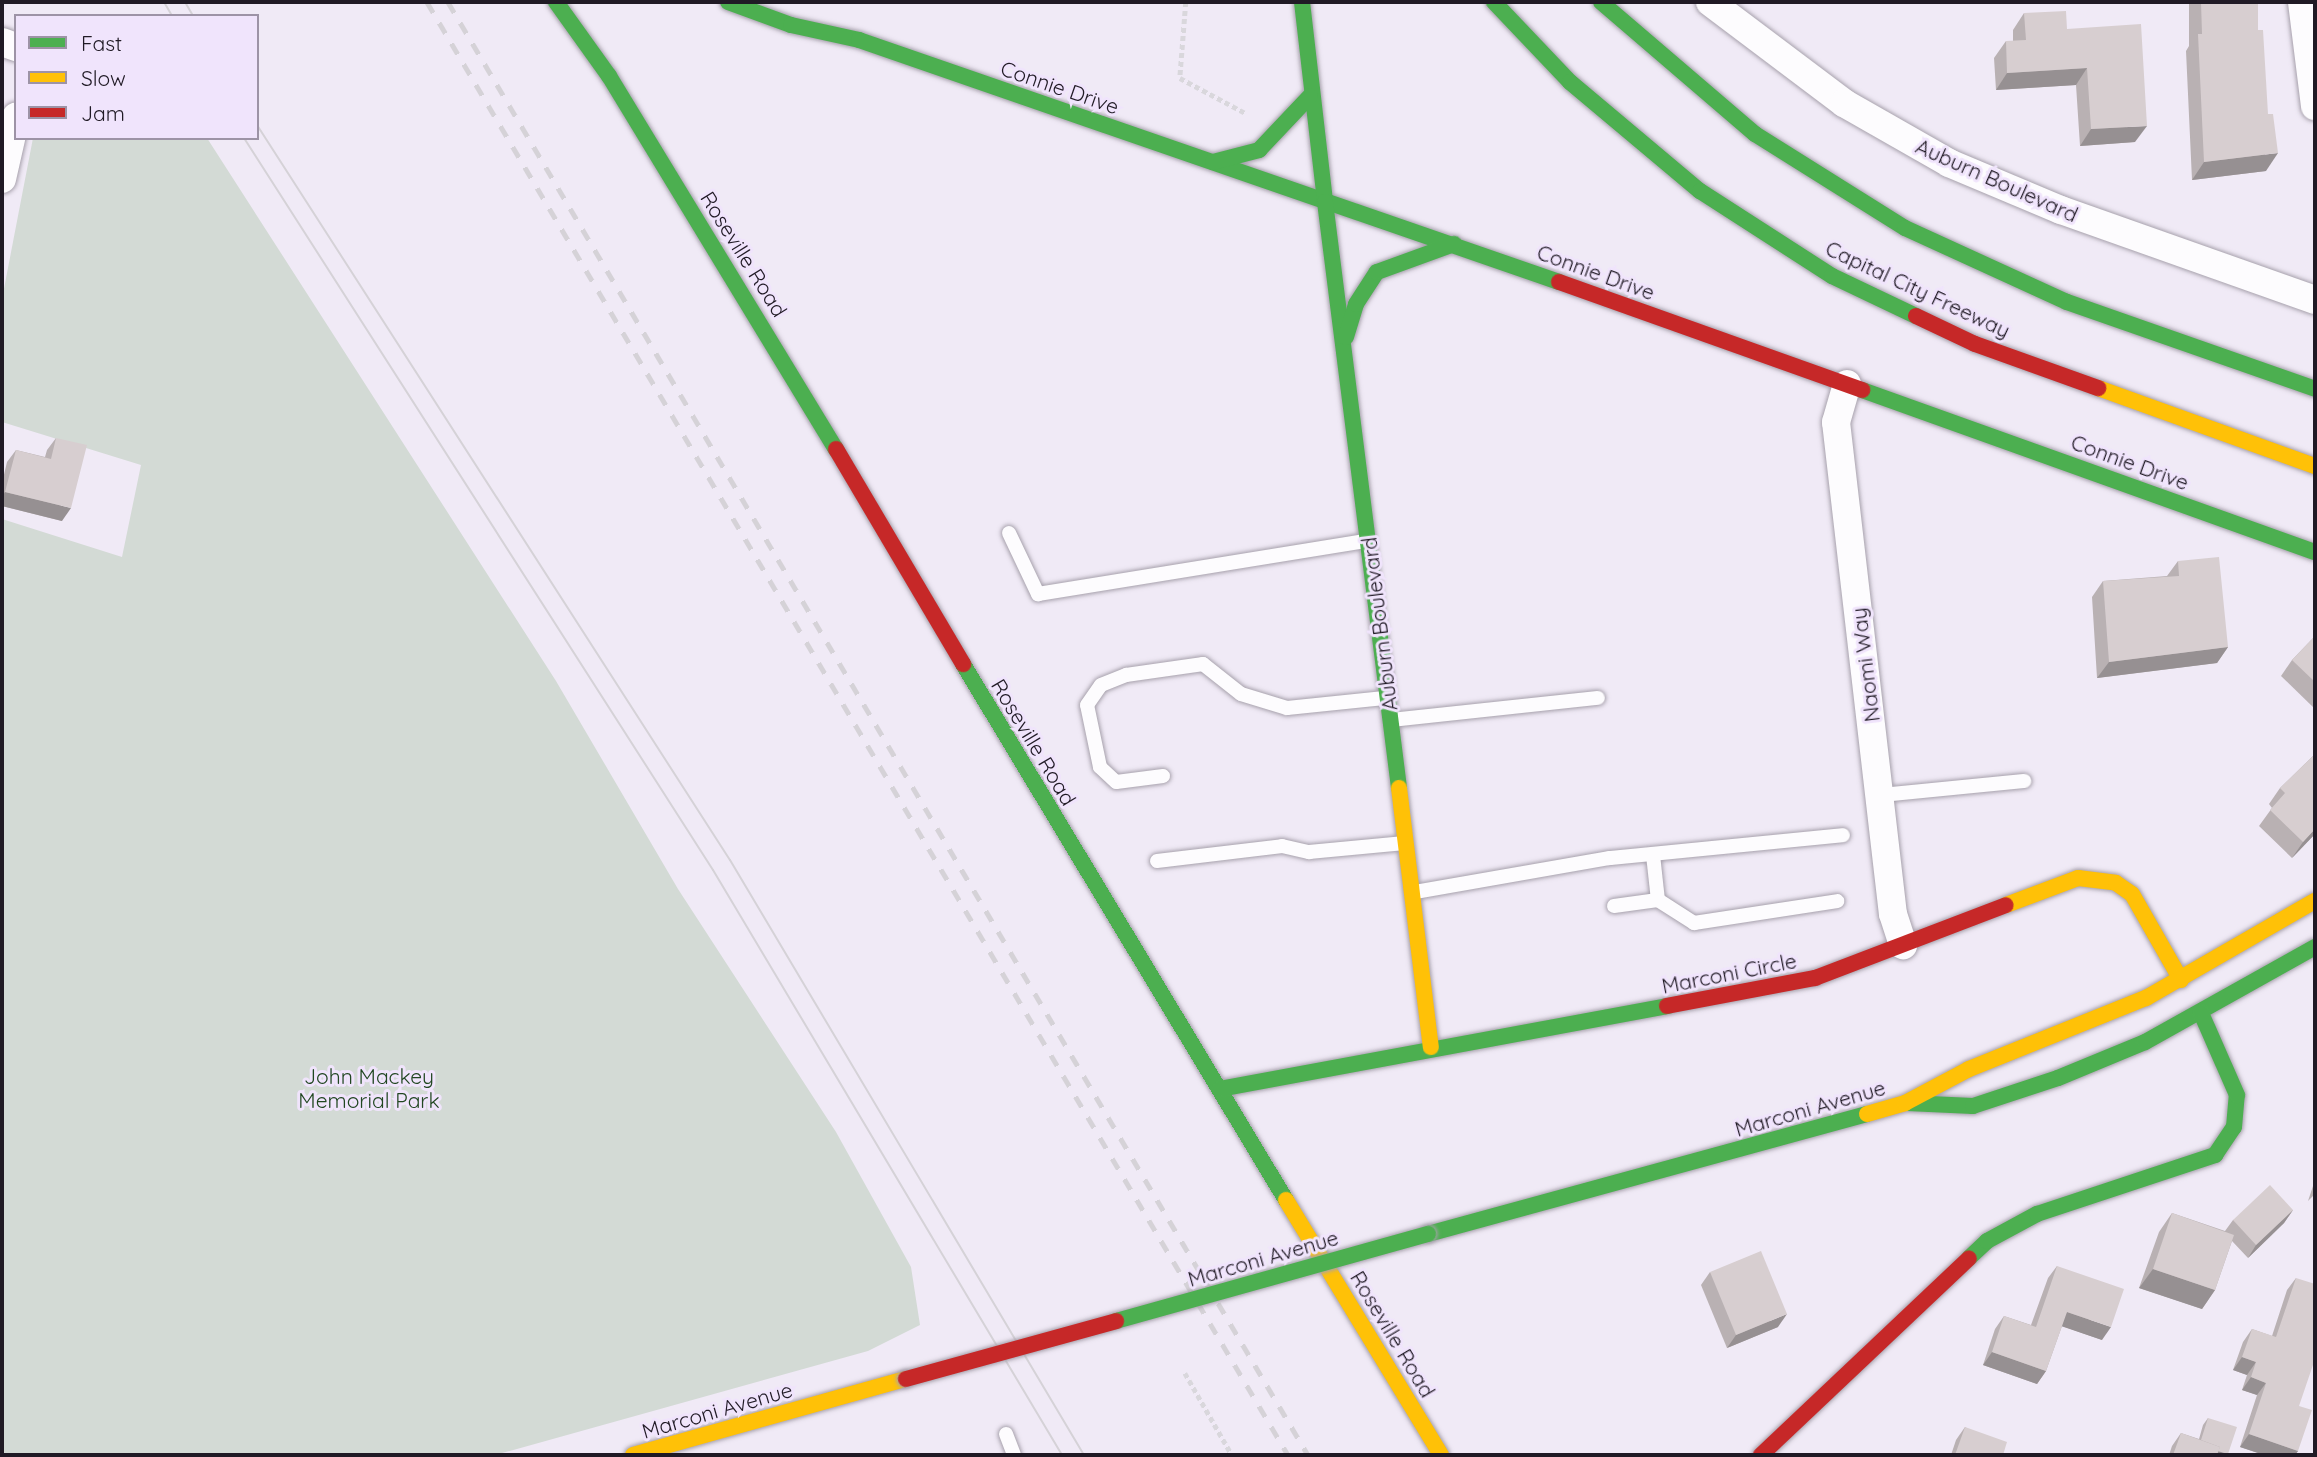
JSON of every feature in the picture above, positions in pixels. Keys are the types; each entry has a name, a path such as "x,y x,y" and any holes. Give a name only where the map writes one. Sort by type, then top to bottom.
{"main road":[{"name":"Roseville Road","path":"556,2 609,76 753,308 1441,1455"},
{"name":"Connie Drive","path":"728,2 791,25 859,40 1325,202 1454,244 2315,552"},
{"name":"Auburn Boulevard","path":"1302,2 1310,96 1344,342 1431,1047"},
{"name":"Capital City Freeway","path":"1494,2 1570,82 1700,191 1832,276 1975,344 2315,466"},
{"path":"1601,2 1755,134 1905,228 2067,302 2315,389"},
{"name":"Roseville Road","path":"586,13 609,76"},
{"name":"Connie Drive","path":"820,15 859,40"},
{"path":"1213,162 1259,150 1310,96"},
{"path":"1344,342 1356,304 1377,272 1454,244"},
{"name":"Marconi Circle","path":"1220,1089 1431,1047 1775,987 1903,945 2059,883 2098,879 2116,883 2138,901 2181,980"},
{"name":"Marconi Avenue","path":"633,1455 1905,1103 1969,1069 2099,1021 2181,980 2315,901"},
{"name":"Marconi Avenue","path":"1905,1103 1973,1105 2112,1056 2201,1013 2315,947"},
{"path":"1761,1455 1987,1241 2037,1214 2215,1155 2234,1128 2237,1096 2201,1013"}],"street":[{"name":"Auburn Boulevard","path":"1710,2 1844,103 1949,163 2113,230 2315,299"},
{"path":"2302,2 2315,106"},
{"path":"2,179 14,126"},
{"name":"Naomi Way","path":"1847,384 1836,422 1893,914 1903,945"}],"lane":[{"path":"1009,533 1038,594 1368,541"},
{"path":"1163,776 1116,782 1100,767 1087,705 1094,691 1126,675 1203,664 1241,694 1287,708 1388,698"},
{"path":"1390,720 1598,698"},
{"path":"1881,795 2024,781"},
{"path":"1412,892 1497,875 1843,835"},
{"path":"1157,861 1282,846 1309,852 1405,843"},
{"path":"1653,855 1658,900"},
{"path":"1614,906 1658,900 1694,923 1837,901"},
{"path":"1006,1434 1014,1455"}],"path":[{"path":"1186,2 1180,78 1278,130"},
{"path":"1185,1373 1232,1455"}],"green space":[{"name":"John Mackey Memorial Park","path":"33,140 208,140 556,681 678,889 836,1132 911,1267 920,1325 868,1351 495,1455 2,1455 2,519 122,557 141,465 2,422 2,299"}],"building":[{"path":"2201,2 2258,2 2258,30 2263,30 2268,114 2273,114 2278,153 2204,162 2198,34 2202,34"},
{"path":"2066,11 2067,29 2141,24 2147,126 2091,129 2087,68 2007,73 2006,41 2026,40 2024,13"},
{"path":"56,438 87,445 71,508 5,492 16,450 51,459"},
{"path":"2219,557 2228,647 2109,662 2103,581 2179,576 2178,561"},
{"path":"2315,636 2315,682 2292,660"},
{"path":"2315,754 2315,829 2303,842 2270,810 2285,793 2280,788"},
{"path":"2270,1185 2293,1210 2256,1245 2233,1220"},
{"path":"2172,1213 2234,1235 2215,1290 2153,1269"},
{"path":"1761,1251 1787,1314 1736,1335 1710,1272"},
{"path":"2057,1266 2124,1289 2111,1327 2067,1312 2046,1371 1992,1352 2004,1316 2036,1327"},
{"path":"2296,1278 2315,1284 2315,1359 2299,1406 2312,1410 2298,1451 2249,1434 2266,1383 2251,1377 2256,1362 2242,1357 2252,1329 2276,1337"},
{"path":"2208,1418 2237,1427 2228,1454 2218,1451 2220,1447 2201,1440"},
{"path":"1965,1427 2007,1442 2003,1455 1955,1455"},
{"path":"2181,1433 2220,1447 2217,1455 2173,1455"}],"tram line":[{"path":"164,2 171,14"},
{"path":"185,2 192,14"},
{"path":"259,128 730,860 1084,1455"},
{"path":"245,140 713,870 1062,1455"}],"railway":[{"path":"427,2 1288,1455"},
{"path":"448,2 1308,1455"}],"traffic: fast":[{"path":"556,2 609,76 836,449"},
{"path":"728,2 791,25 859,40 1559,282"},
{"path":"1302,2 1325,202"},
{"path":"1494,2 1570,82 1700,191 1832,276 1916,316"},
{"path":"1601,2 1755,134 1905,228 2067,302 2315,389"},
{"path":"1213,162 1259,150 1310,96"},
{"path":"1325,202 1399,788"},
{"path":"1346,337 1356,304 1377,272 1454,244"},
{"path":"1862,390 2315,552"},
{"path":"963,664 1286,1200"},
{"path":"1907,1103 1973,1106 2058,1078 2145,1042 2315,947"},
{"path":"1220,1089 1667,1006"},
{"path":"1969,1258 1987,1241 2037,1214 2215,1155 2234,1127 2237,1095 2201,1013"},
{"path":"1428,1234 1867,1114"},
{"path":"1116,1321 1428,1234"}],"traffic: slow":[{"path":"2098,388 2315,466"},
{"path":"1399,788 1431,1047"},
{"path":"2006,905 2078,878 2116,883 2132,894 2181,980"},
{"path":"1867,1114 1905,1103 1969,1069 2146,998 2315,901"},
{"path":"1286,1200 1441,1455"},
{"path":"633,1455 906,1379"}],"traffic: jam":[{"path":"1559,282 1862,390"},
{"path":"1916,316 1975,344 2098,388"},
{"path":"836,449 963,664"},
{"path":"1667,1006 1815,978 2006,905"},
{"path":"1761,1455 1969,1258"},
{"path":"906,1379 1116,1321"}]}
